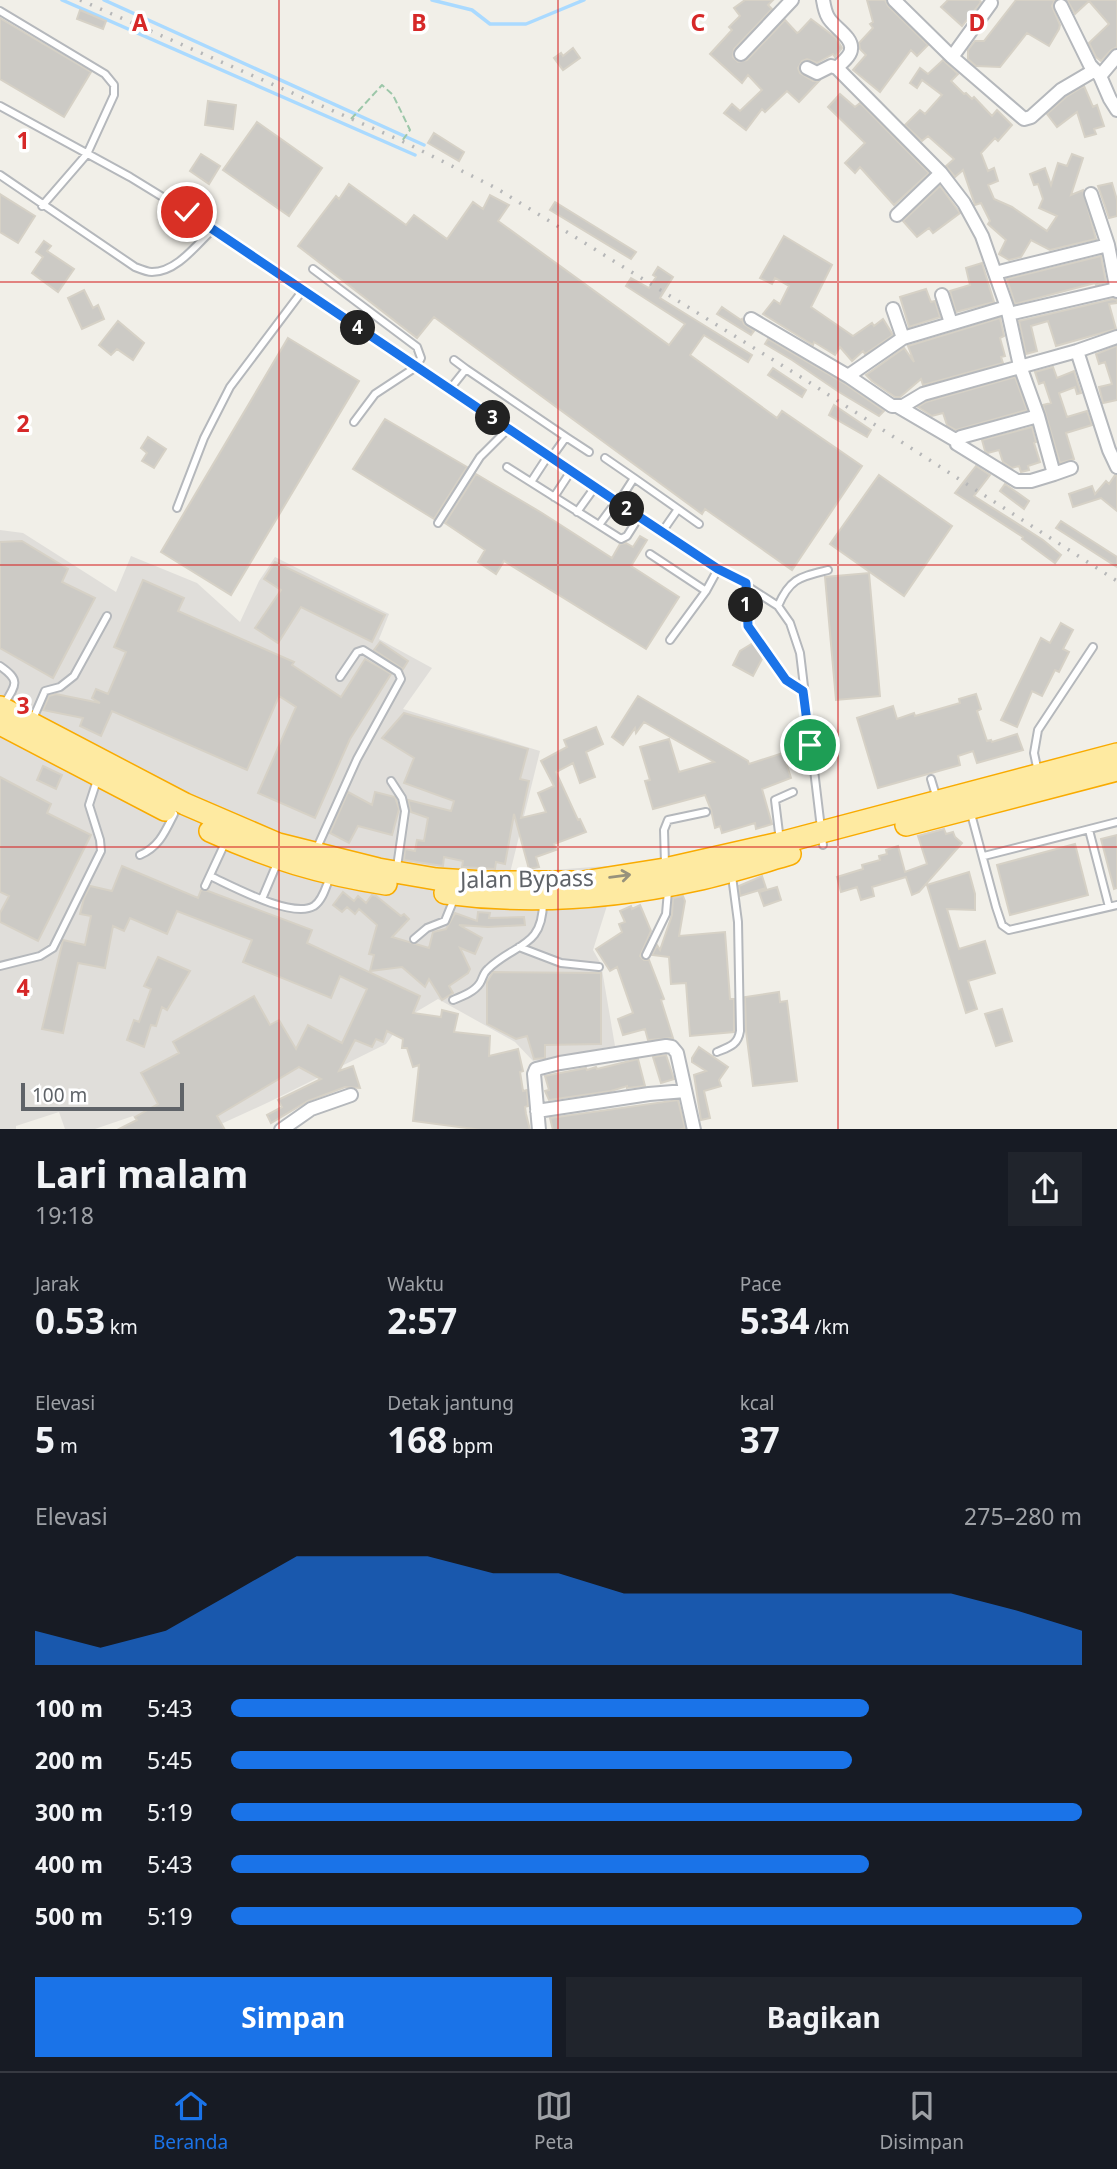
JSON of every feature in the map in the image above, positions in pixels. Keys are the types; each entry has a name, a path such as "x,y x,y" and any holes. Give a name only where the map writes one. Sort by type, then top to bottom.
{"highway":[{"name":"Jalan Bypass","path":"0,713 31,723 227,824 278,844 314,855 396,872 436,879 484,882 583,882 731,871 937,801 1117,754"},
{"name":"Jalan Bypass","path":"0,713 98,775 227,839 279,859 331,875 481,897 584,896 667,877 780,843 822,838 969,808 1117,770"}],"street":[{"path":"741,54 792,0"},
{"path":"823,0 827,16 833,26 846,37 851,48 837,68"},
{"path":"898,1 952,57 1024,119 1031,117 1061,90 1098,73 1117,56"},
{"path":"952,57 991,3"},
{"path":"1061,6 1117,110"},
{"path":"807,68 817,73 831,66 837,68 941,173 964,203 982,236 1008,311 1020,366 1038,416 1054,474"},
{"path":"897,215 941,173"},
{"path":"848,376 903,338 951,323 1117,290 1108,245 1091,194"},
{"path":"995,273 1108,245"},
{"path":"942,295 951,323"},
{"path":"893,309 903,338"},
{"path":"751,319 848,376 892,406 899,407 957,441 959,447 1017,481 1031,481 1071,468"},
{"path":"899,407 923,394 1077,351 1117,337"},
{"path":"1077,351 1117,467"},
{"path":"957,441 961,437 1038,416"},
{"path":"539,1129 534,1074 536,1069 666,1046 672,1047 677,1053 694,1129"},
{"path":"537,1111 685,1091"},
{"path":"281,1129 311,1109 351,1095"}],"lane":[{"path":"0,11 111,80 114,94 87,154 42,206"},
{"path":"0,106 130,177 213,229 549,457 778,606 797,639 822,838"},
{"path":"0,175 135,267 152,272 178,262 213,229"},
{"path":"313,270 417,347 421,358 416,367 375,394 354,422"},
{"path":"177,508 204,438 230,387 303,290"},
{"path":"454,360 589,452"},
{"path":"450,389 466,369"},
{"path":"438,523 480,457 508,429"},
{"path":"531,482 566,437"},
{"path":"605,458 699,524"},
{"path":"507,467 621,539 624,539 639,517"},
{"path":"554,497 571,471"},
{"path":"599,525 634,478"},
{"path":"577,512 595,487"},
{"path":"662,532 678,509"},
{"path":"650,554 706,591"},
{"path":"670,640 706,591 718,569"},
{"path":"778,606 785,590 800,577 828,570"},
{"path":"746,583 748,626 786,680 803,691"},
{"path":"31,723 45,691 60,687 74,676 107,616"},
{"path":"1038,774 1034,752 1038,730 1093,647"},
{"path":"314,855 357,759 401,680 398,672 363,650 357,652 340,677"},
{"path":"0,666 13,675 15,688 0,713"},
{"path":"0,966 40,957 54,947 101,851 89,805 98,775"},
{"path":"931,779 937,801"},
{"path":"391,781 402,798 405,811 396,872"},
{"path":"780,843 775,800 793,792"},
{"path":"969,808 1002,925 1009,930 1117,905"},
{"path":"646,955 666,914 664,830 668,820 706,812"},
{"path":"140,855 153,850 174,814"},
{"path":"984,856 1117,822"},
{"path":"1089,830 1109,907"},
{"path":"205,886 227,839"},
{"path":"262,900 279,859"},
{"path":"717,1052 739,1040 740,1031 738,934 731,871"},
{"path":"210,876 262,900 297,909 312,907 319,902 331,875"},
{"path":"414,939 427,928 445,920 456,894"},
{"path":"453,1000 472,991 482,981 485,971 533,937 543,918 542,897"},
{"path":"519,947 561,963 600,967"}],"path":[{"path":"351,119 382,85 393,96 410,130 402,141"}],"shaded area":[{"path":"0,530 23,533 116,592 131,556 197,583 240,622 259,581 275,557 389,614 379,639 432,668 403,709 540,751 510,873 607,866 611,893 593,950 601,964 615,1046 533,1061 515,1042 438,999 416,1012 412,1020 394,1033 386,1044 221,1124 141,1129 133,1116 95,1129 65,1129 59,1112 16,1126 16,1129 0,1129"}],"building":[{"path":"745,0 773,0 768,5 772,9 734,49 733,57 738,62 747,60 785,20 797,33 811,19 836,38 842,48 835,57 833,54 817,63 807,59 802,61 798,68 800,73 813,81 819,81 799,102 787,91 765,112 762,109 746,130 724,113 732,104 740,111 762,90 748,75 742,83 710,54 732,30 729,27 740,16 734,8"},
{"path":"867,0 885,0 928,45 917,56 911,50 880,92 853,70 866,55 860,49 859,43 873,28"},
{"path":"948,0 981,2 962,26 941,7"},
{"path":"1016,0 1055,0 1052,6 1060,25 1049,46 1027,33 1000,67 976,66 968,59 968,50 975,41 984,41"},
{"path":"1067,0 1117,0 1117,47 1101,61 1089,43 1109,24 1089,1 1075,14"},
{"path":"80,10 106,21 103,29 77,19"},
{"path":"0,18 91,72 64,117 0,79"},
{"path":"573,48 580,58 563,70 554,58 561,53 563,56"},
{"path":"943,60 958,74 951,81 964,94 972,99 974,97 992,116 997,110 1012,125 998,141 995,138 981,153 988,171 994,168 998,181 988,185 994,199 1012,207 1047,231 1057,216 1039,208 1043,199 1038,184 1034,185 1030,174 1045,168 1051,185 1058,163 1067,166 1072,154 1083,158 1071,195 1083,190 1096,239 1050,250 1031,240 1021,257 1009,260 999,254 1006,240 988,224 990,221 981,203 975,205 963,170 955,177 946,166 954,159 928,136 922,141 905,125 920,110 925,114 942,95 922,80 917,88 910,83 920,68 928,74"},
{"path":"1084,86 1093,107 1097,105 1104,126 1094,129 1096,134 1085,137 1077,112 1057,127 1047,114"},
{"path":"840,94 855,107 860,103 929,173 894,205 860,167 855,173 845,163 865,143 828,107"},
{"path":"208,101 236,105 233,129 205,125"},
{"path":"257,122 322,168 289,216 223,170"},
{"path":"434,133 464,152 459,161 428,143"},
{"path":"201,154 220,166 209,184 190,171"},
{"path":"1112,183 1117,200 1117,216 1109,218 1098,186"},
{"path":"349,184 406,225 414,215 447,239 473,202 483,209 490,195 509,205 498,221 669,345 685,324 626,286 631,278 649,288 656,277 653,275 658,267 673,277 660,298 752,355 748,362 704,335 690,355 777,418 782,411 862,466 792,570 705,509 702,514 434,317 417,338 298,246 336,196 339,199"},
{"path":"940,186 960,213 933,233 929,228 917,237 903,221"},
{"path":"0,194 35,216 18,243 0,232"},
{"path":"555,202 636,252 631,259 550,210"},
{"path":"784,236 832,265 811,307 853,336 883,319 893,335 865,354 863,351 852,361 840,347 835,355 814,342 813,345 763,314 774,300 780,304 789,286 775,278 772,284 760,278"},
{"path":"44,241 51,246 47,251 74,269 58,292 32,273 43,257 36,252"},
{"path":"1101,256 1106,282 1015,304 1007,279"},
{"path":"982,263 994,302 956,312 950,291 970,285 966,268"},
{"path":"926,289 931,302 935,301 940,317 909,327 900,297"},
{"path":"84,290 93,308 98,305 104,319 82,329 68,298"},
{"path":"1117,300 1117,303 1109,304 1116,329 1056,346 1048,321 1031,326 1037,351 1026,354 1019,321"},
{"path":"722,307 742,319 744,324 754,331 751,335 717,314"},
{"path":"1000,318 1004,336 1000,338 1005,356 1001,357 1003,363 923,385 921,379 900,397 895,397 866,375 904,348 914,362 908,346"},
{"path":"118,321 144,343 133,360 117,349 111,355 99,345"},
{"path":"288,338 359,381 231,595 161,552"},
{"path":"768,339 845,384 884,411 879,416 839,392 765,344"},
{"path":"1117,346 1117,400 1103,403 1099,387 1112,384 1105,362 1099,364 1096,354"},
{"path":"1053,367 1057,378 1074,371 1081,393 1077,394 1075,387 1059,393 1067,417 1087,411 1092,425 1066,433 1074,459 1060,463 1043,405 1051,403 1044,382 1039,384 1035,372"},
{"path":"773,368 806,390 802,397 768,375"},
{"path":"1015,377 1027,410 956,430 947,425 943,413 932,416 918,407 926,402"},
{"path":"834,405 871,430 867,437 829,415"},
{"path":"385,419 467,467 434,519 353,469"},
{"path":"1032,427 1040,462 1028,466 1029,470 1021,472 1019,466 1012,468 1003,462 999,450 988,453 985,451 982,440"},
{"path":"148,437 166,449 154,468 142,461 147,453 141,448"},
{"path":"976,466 990,475 974,496 1043,540 1061,555 1055,563 1022,539 1023,537 955,493"},
{"path":"476,474 612,558 620,544 626,543 633,547 640,536 647,540 631,566 679,597 646,649 504,561 496,574 478,562 485,550 445,523"},
{"path":"879,475 952,526 904,596 830,544"},
{"path":"1115,475 1117,511 1101,498 1073,507 1069,494 1092,486 1095,494 1106,481 1109,484"},
{"path":"1005,484 1029,501 1024,509 1000,491"},
{"path":"1061,521 1117,557 1117,567 1056,528"},
{"path":"22,541 68,569 62,582 95,598 53,678 0,648 0,542"},
{"path":"275,562 385,615 372,642 301,607 278,643 255,628 281,590 264,579"},
{"path":"869,573 880,696 836,700 825,577"},
{"path":"143,580 184,598 178,611 294,662 292,665 341,697 365,659 391,674 350,739 315,818 258,793 296,707 279,696 247,770 112,711 101,736 80,726 83,718 43,710 49,696 56,694 100,703 92,698 96,689 108,694 126,652 114,647"},
{"path":"1061,623 1073,630 1063,649 1069,652 1059,672 1055,670 1042,696 1032,691 1017,727 1001,720 1041,638 1050,643"},
{"path":"380,642 408,661 403,669 374,650"},
{"path":"753,643 763,657 753,676 733,665 740,651"},
{"path":"976,694 981,709 977,711 987,741 992,742 1017,734 1023,750 977,763 973,751 958,756 960,765 878,788 857,718 893,706 897,719 914,713 915,716 960,703 959,699"},
{"path":"638,696 749,764 783,753 791,778 762,789 772,824 756,829 755,823 722,833 720,826 715,828 705,795 653,809 645,781 650,780 640,747 669,739 679,772 714,762 644,722 636,733 635,728 623,745 612,737"},
{"path":"404,713 528,749 520,779 529,781 521,818 546,812 538,793 554,786 541,761 567,747 564,740 596,727 603,744 586,752 595,777 580,783 573,763 556,772 586,832 554,844 556,850 536,857 539,867 529,869 514,814 505,864 496,862 495,869 462,867 463,861 444,857 443,866 404,860 405,849 415,851 417,840 424,841 428,818 411,812 408,800 451,811 454,801 404,783 414,758 382,738"},
{"path":"43,766 62,775 56,789 37,780"},
{"path":"0,777 51,804 47,813 91,835 38,941 0,922 0,913 9,896 0,892"},
{"path":"348,792 372,805 375,792 395,797 399,809 392,835 358,826 349,843 330,833"},
{"path":"944,829 946,834 953,832 962,843 919,892 912,895 906,877 872,887 874,896 861,900 857,887 841,892 837,877 863,869 862,865 880,860 879,856 887,854 886,850 898,846 905,872 927,864 918,836"},
{"path":"1117,835 1117,888 1114,889 1101,839"},
{"path":"1075,844 1088,895 1010,915 997,865"},
{"path":"122,866 198,898 201,890 208,891 312,930 307,943 420,996 413,1013 441,1017 442,1010 458,1014 454,1032 490,1036 489,1056 518,1049 523,1071 520,1072 523,1091 527,1090 528,1106 525,1107 530,1129 474,1129 413,1121 419,1065 413,1067 407,1048 402,1048 403,1039 387,1031 383,1042 376,1039 372,1047 355,1040 339,1071 353,1066 360,1088 345,1087 308,1101 271,1123 267,1115 282,1107 278,1100 321,1079 299,1067 217,1116 224,1129 119,1129 137,1120 135,1117 158,1104 141,1073 179,1053 173,1042 254,996 270,1025 279,1020 296,1049 308,1025 342,1043 367,989 340,976 331,998 243,962 252,940 177,911 167,934 130,918 124,931 113,926 105,968 78,963 63,1033 42,1029 63,940 85,945 91,916 80,914 90,886 112,891"},
{"path":"969,872 975,894 975,910 947,909 959,949 985,941 995,973 968,981 977,1009 966,1013 927,885"},
{"path":"762,876 766,888 740,896 739,886"},
{"path":"777,887 781,900 764,906 759,892"},
{"path":"343,892 354,901 358,896 366,903 372,895 376,896 401,916 404,914 409,919 392,937 429,948 433,932 446,929 455,913 477,921 478,912 490,913 489,918 524,917 525,925 459,925 482,938 475,954 460,948 470,969 449,986 453,993 442,1000 429,979 425,987 402,967 370,971 374,955 369,954 377,925 359,909 355,914 347,907 342,912 333,905"},
{"path":"683,896 685,901 679,936 725,932 730,999 734,999 734,1032 690,1036 686,983 671,984 669,957 652,955 657,945 660,950 672,915 673,898"},
{"path":"640,905 651,931 640,956 649,960 664,999 661,1000 673,1038 648,1040 645,1029 623,1035 618,1019 633,1013 617,967 610,971 596,949 622,932 619,924 625,922 620,911"},
{"path":"158,957 190,971 167,1010 162,1007 156,1026 151,1025 144,1047 127,1040 134,1020 139,1022 151,989 144,986"},
{"path":"493,972 601,973 601,1044 545,1045 545,1058 534,1059 527,1036 516,1039 487,1024 487,982"},
{"path":"779,992 780,1002 787,1001 797,1081 753,1086 745,997"},
{"path":"1002,1009 1012,1041 996,1046 985,1014"},
{"path":"699,1047 728,1067 719,1080 721,1086 704,1091 710,1118 701,1120 694,1075 706,1071 692,1062"},
{"path":"666,1055 674,1079 661,1083 653,1057"},
{"path":"638,1059 645,1086 627,1086 549,1100 545,1091 549,1090 545,1076 586,1068 597,1069"},
{"path":"678,1100 685,1128 553,1129 550,1118"}],"waterway":[{"path":"62,0 415,155"},
{"path":"104,0 424,145"},
{"path":"432,0 472,10 490,24 526,24 584,0"}],"railway":[{"path":"80,0 402,141 496,188 804,379 1117,581"}],"route":[{"path":"187,212 629,510 718,569 746,583 748,626 786,680 803,691 810,745"}]}
